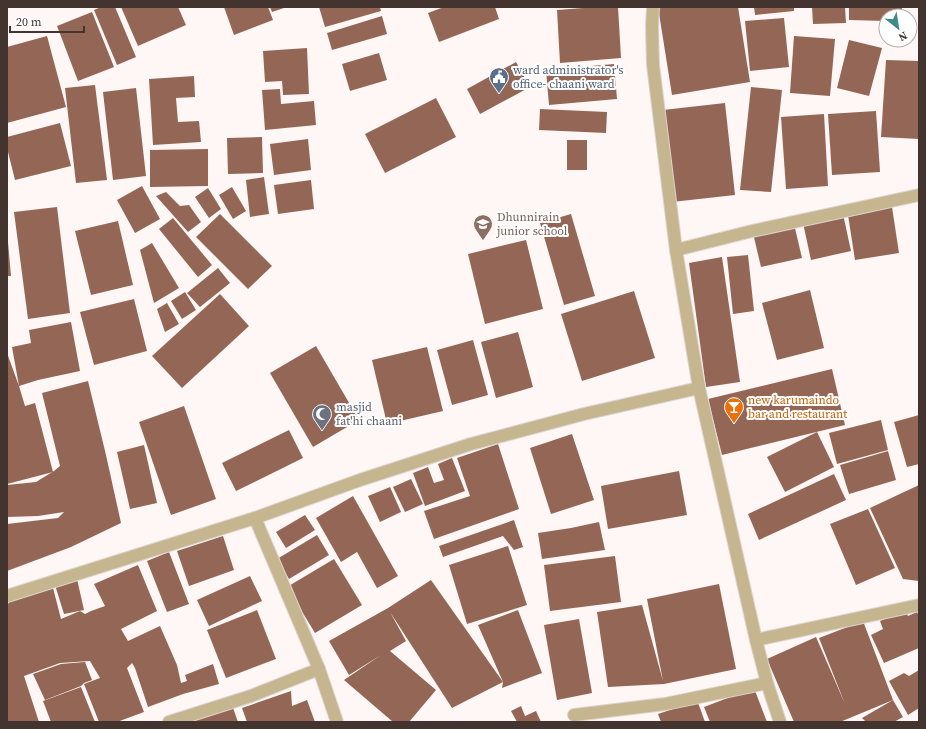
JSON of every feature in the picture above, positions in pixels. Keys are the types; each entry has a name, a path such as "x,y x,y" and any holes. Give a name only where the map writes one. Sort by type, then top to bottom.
{"street":[{"path":"652,7 653,65 676,250 699,388 756,640 767,683 780,722"},
{"path":"676,250 752,231 919,195"},
{"path":"7,596 255,518 360,480 471,444 584,414 699,388"},
{"path":"255,518 319,670 337,722"},
{"path":"756,640 919,605"},
{"path":"170,722 251,696 319,670"},
{"path":"574,715 665,704 767,683"}],"building":[{"path":"101,7 115,7 136,57 117,65 94,10"},
{"path":"121,7 178,7 186,25 138,46"},
{"path":"224,7 268,7 273,20 234,35"},
{"path":"270,7 287,7 272,12"},
{"path":"319,7 380,7 381,11 325,27"},
{"path":"444,7 495,7 499,19 439,42 428,13"},
{"path":"618,7 621,58 560,63 557,10"},
{"path":"658,7 738,7 750,82 672,95"},
{"path":"754,7 794,7 794,11 755,15"},
{"path":"812,7 845,7 846,23 813,24"},
{"path":"849,7 902,7 878,8 878,21 849,20"},
{"path":"92,12 114,67 78,81 57,26"},
{"path":"382,16 387,34 332,50 327,33"},
{"path":"784,18 789,67 750,71 745,21"},
{"path":"47,36 66,107 7,123 7,47"},
{"path":"794,36 835,39 830,96 790,93"},
{"path":"849,40 882,48 869,96 837,88"},
{"path":"307,48 309,94 283,95 282,81 265,82 263,51"},
{"path":"379,53 387,80 350,91 342,64"},
{"path":"886,60 919,61 919,139 881,137"},
{"path":"516,62 530,87 480,114 467,89"},
{"path":"614,64 617,99 549,105 546,70"},
{"path":"194,76 195,97 176,98 178,122 199,121 201,142 153,145 149,79"},
{"path":"95,85 107,180 76,183 65,88"},
{"path":"751,87 782,90 771,192 740,190"},
{"path":"136,88 146,176 113,180 103,92"},
{"path":"280,89 281,104 314,101 316,125 265,130 262,90"},
{"path":"436,98 456,137 385,173 365,134"},
{"path":"725,103 735,195 672,202 663,110"},
{"path":"540,109 607,112 606,133 539,130"},
{"path":"876,111 880,172 832,175 828,114"},
{"path":"824,114 828,186 786,189 781,117"},
{"path":"60,123 71,166 15,180 7,148 7,137"},
{"path":"262,137 263,173 228,174 227,138"},
{"path":"308,139 311,170 274,175 270,144"},
{"path":"567,140 587,140 587,170 567,170"},
{"path":"208,149 208,186 150,187 150,150"},
{"path":"264,177 269,214 250,217 246,180"},
{"path":"311,180 314,209 278,214 274,185"},
{"path":"142,186 160,219 135,233 117,200"},
{"path":"232,187 246,211 233,219 219,195"},
{"path":"208,188 221,209 209,218 195,197"},
{"path":"166,192 180,206 189,205 201,222 188,232 156,196"},
{"path":"57,207 70,313 28,319 14,212"},
{"path":"892,207 899,253 855,260 848,215"},
{"path":"220,214 272,266 248,289 196,237"},
{"path":"571,214 595,296 564,305 540,223"},
{"path":"843,214 851,251 811,260 803,223"},
{"path":"173,218 212,265 198,277 159,229"},
{"path":"118,221 133,285 91,295 75,231"},
{"path":"794,224 802,258 761,267 753,233"},
{"path":"526,240 543,309 485,324 468,254"},
{"path":"8,242 11,276 7,276"},
{"path":"152,243 179,288 154,303 140,250"},
{"path":"748,255 754,311 733,314 727,257"},
{"path":"722,257 740,382 706,387 689,263"},
{"path":"218,268 230,283 200,307 187,293"},
{"path":"810,290 824,348 777,360 762,303"},
{"path":"634,291 655,358 582,381 561,314"},
{"path":"185,292 196,310 182,319 171,301"},
{"path":"220,294 249,326 182,388 152,356"},
{"path":"134,299 147,351 94,365 80,312"},
{"path":"167,303 179,324 165,332 157,309"},
{"path":"71,322 80,371 38,380 19,386 12,347 31,343 29,330"},
{"path":"518,332 533,387 496,398 481,342"},
{"path":"473,340 488,395 452,405 437,350"},
{"path":"316,346 359,420 313,447 270,373"},
{"path":"427,347 443,411 387,424 372,360"},
{"path":"7,353 25,406 35,403 53,472 7,484"},
{"path":"832,369 845,425 722,455 708,399"},
{"path":"88,381 121,523 71,547 7,571 7,524 58,518 64,512 38,516 7,517 7,485 36,482 60,466 42,393"},
{"path":"184,406 216,499 171,515 139,422"},
{"path":"919,415 919,464 907,467 894,422"},
{"path":"881,420 888,450 837,464 829,433"},
{"path":"289,430 303,458 236,491 222,463"},
{"path":"817,432 834,467 785,492 767,457"},
{"path":"572,434 594,500 551,514 530,448"},
{"path":"498,444 519,509 434,539 424,511 470,496 457,458"},
{"path":"144,445 157,503 130,509 117,452"},
{"path":"888,451 896,480 849,494 840,465"},
{"path":"452,458 465,491 425,506 413,473 428,467 434,483 444,480 438,464"},
{"path":"679,471 687,515 608,529 601,486"},
{"path":"834,474 846,500 759,540 748,514"},
{"path":"411,479 423,504 405,512 393,487"},
{"path":"919,485 919,581 903,579 870,508"},
{"path":"390,487 401,512 380,522 368,496"},
{"path":"353,496 398,576 377,588 357,552 341,562 316,518"},
{"path":"868,509 895,568 856,585 830,524"},
{"path":"305,515 315,530 286,548 276,532"},
{"path":"514,520 523,547 514,550 503,536 443,557 439,546"},
{"path":"599,522 605,550 542,559 538,533"},
{"path":"317,535 329,555 289,579 277,559"},
{"path":"223,536 234,570 189,586 177,551"},
{"path":"508,546 527,605 467,624 449,565"},
{"path":"169,552 189,604 167,612 147,561"},
{"path":"615,556 621,602 550,611 544,565"},
{"path":"334,559 362,605 315,633 287,587"},
{"path":"138,565 157,611 121,629 128,641 160,626 177,665 181,683 187,681 185,675 213,664 219,684 183,694 148,707 132,663 127,668 144,712 117,722 99,722 84,684 100,678 90,661 60,663 24,676 39,722 7,722 7,606 13,595 52,584 61,619 80,611 85,614 105,606 94,584"},
{"path":"250,576 262,601 209,626 197,600"},
{"path":"77,579 84,610 64,614 55,585"},
{"path":"431,580 503,682 452,708 390,612 406,641 390,651 436,690 409,722 393,722 344,680 381,655 349,675 329,641 388,608"},
{"path":"719,584 736,669 664,684 608,687 597,612 642,605 663,681 647,599"},
{"path":"257,610 276,659 226,678 207,630"},
{"path":"518,610 542,673 502,688 503,682 478,625"},
{"path":"905,610 908,616 917,612 919,616 919,648 884,663 871,635 883,629 880,621"},
{"path":"579,619 592,693 557,700 544,625"},
{"path":"863,621 893,700 840,722 794,722 767,659 816,637 845,704 819,638"},
{"path":"85,662 92,680 81,686 45,700 33,674 61,664"},
{"path":"919,670 919,708 908,715 889,681 904,673 909,676"},
{"path":"81,687 95,722 51,722 43,701"},
{"path":"754,688 767,722 710,722 704,707"},
{"path":"291,691 292,706 307,700 315,722 247,722 242,708"},
{"path":"893,700 903,717 894,722 866,722 862,718"},
{"path":"697,701 705,722 661,722 658,714"},
{"path":"232,705 238,722 183,722"},
{"path":"521,706 525,716 536,711 541,722 517,722 511,711"}],"place":[{"name":"ward administrator's office- chaani ward","path":"499,94"},
{"name":"Dhunnirain junior school","path":"483,241"},
{"name":"new karumaindo bar and restaurant","path":"734,424"},
{"name":"masjid fat'hi chaani","path":"322,431"}]}
